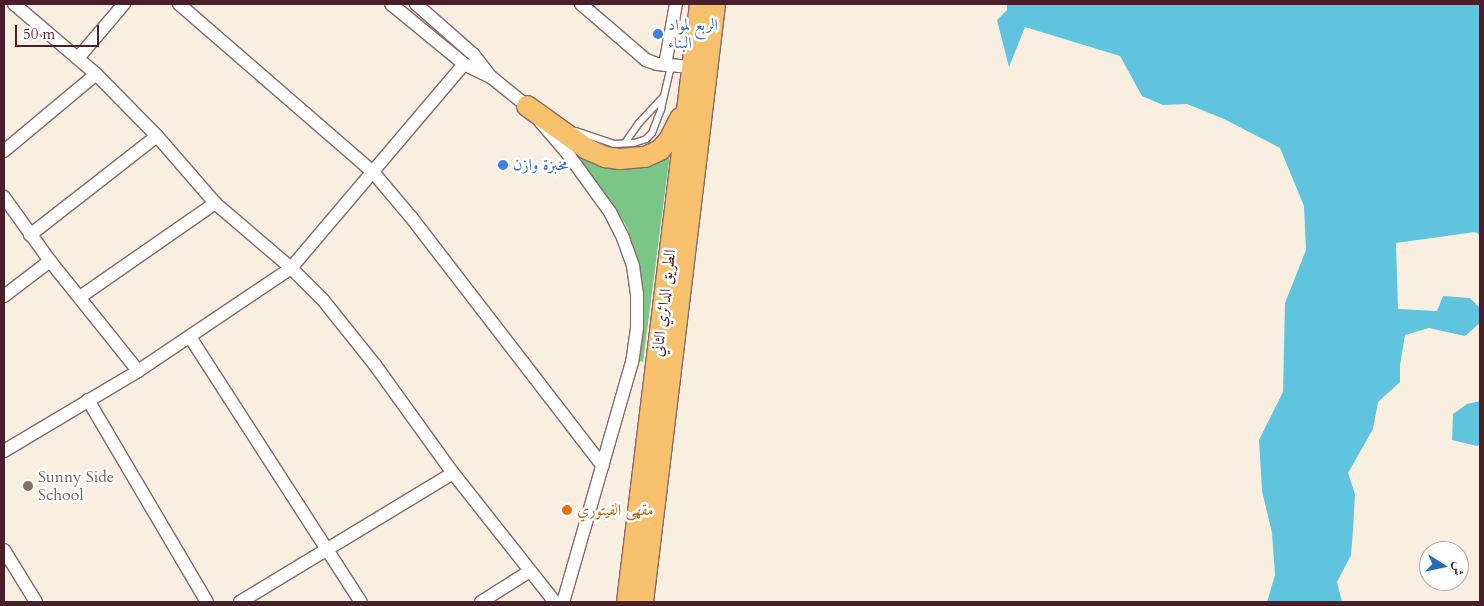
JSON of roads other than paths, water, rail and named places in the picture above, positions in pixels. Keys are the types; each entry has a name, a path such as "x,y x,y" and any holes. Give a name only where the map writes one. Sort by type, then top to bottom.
{"main road":[{"name":"الطريق الدائري الثاني","path":"643,602 672,307 690,77 700,4"},
{"name":"الطريق الدائري الثاني","path":"627,602 672,307 715,4"},
{"path":"527,106 587,149 605,157 620,159 645,157 660,150 670,140 677,127 690,77"}],"street":[{"path":"14,4 96,74 157,136 215,203 291,268 323,300 453,473 555,602"},
{"path":"78,58 124,4"},
{"path":"179,4 372,171 411,217 603,466"},
{"path":"391,4 464,64 491,77"},
{"path":"416,4 473,54 491,77 527,106 568,154 610,212 623,238 632,266 637,295 635,345 622,401 563,602"},
{"path":"581,4 646,60 668,65 690,77"},
{"path":"668,65 676,4"},
{"path":"4,451 138,371 291,268 464,64"},
{"path":"4,151 96,74"},
{"path":"30,235 157,136"},
{"path":"4,197 50,261 138,371"},
{"path":"80,297 215,203"},
{"path":"4,296 50,261"},
{"path":"190,337 361,602"},
{"path":"88,400 207,602"},
{"path":"240,602 453,473"},
{"path":"4,550 36,602"},
{"path":"481,602 530,571"}],"lane":[{"path":"552,123 614,144 646,139 652,133 664,96 668,65"},
{"path":"625,143 639,123 664,96"}],"water":[{"path":"1007,4 1480,4 1480,235 1475,232 1396,243 1398,309 1437,311 1443,296 1470,298 1480,308 1480,323 1465,336 1429,328 1405,335 1400,365 1400,382 1378,402 1373,429 1348,473 1355,494 1351,555 1337,582 1342,602 1267,602 1275,575 1272,533 1262,491 1259,440 1283,392 1285,303 1306,250 1304,206 1280,148 1224,119 1187,104 1163,105 1142,96 1120,56 1025,27 1009,67 997,20 1007,10"},
{"path":"1480,401 1480,444 1477,446 1452,440 1453,414 1467,404"}],"place":[{"name":"الربع لمواد البناء","path":"658,34"},
{"name":"مخبزة وازن","path":"503,165"},
{"name":"Sunny Side School","path":"28,486"},
{"name":"مقهى الفيتوري","path":"567,510"}]}
